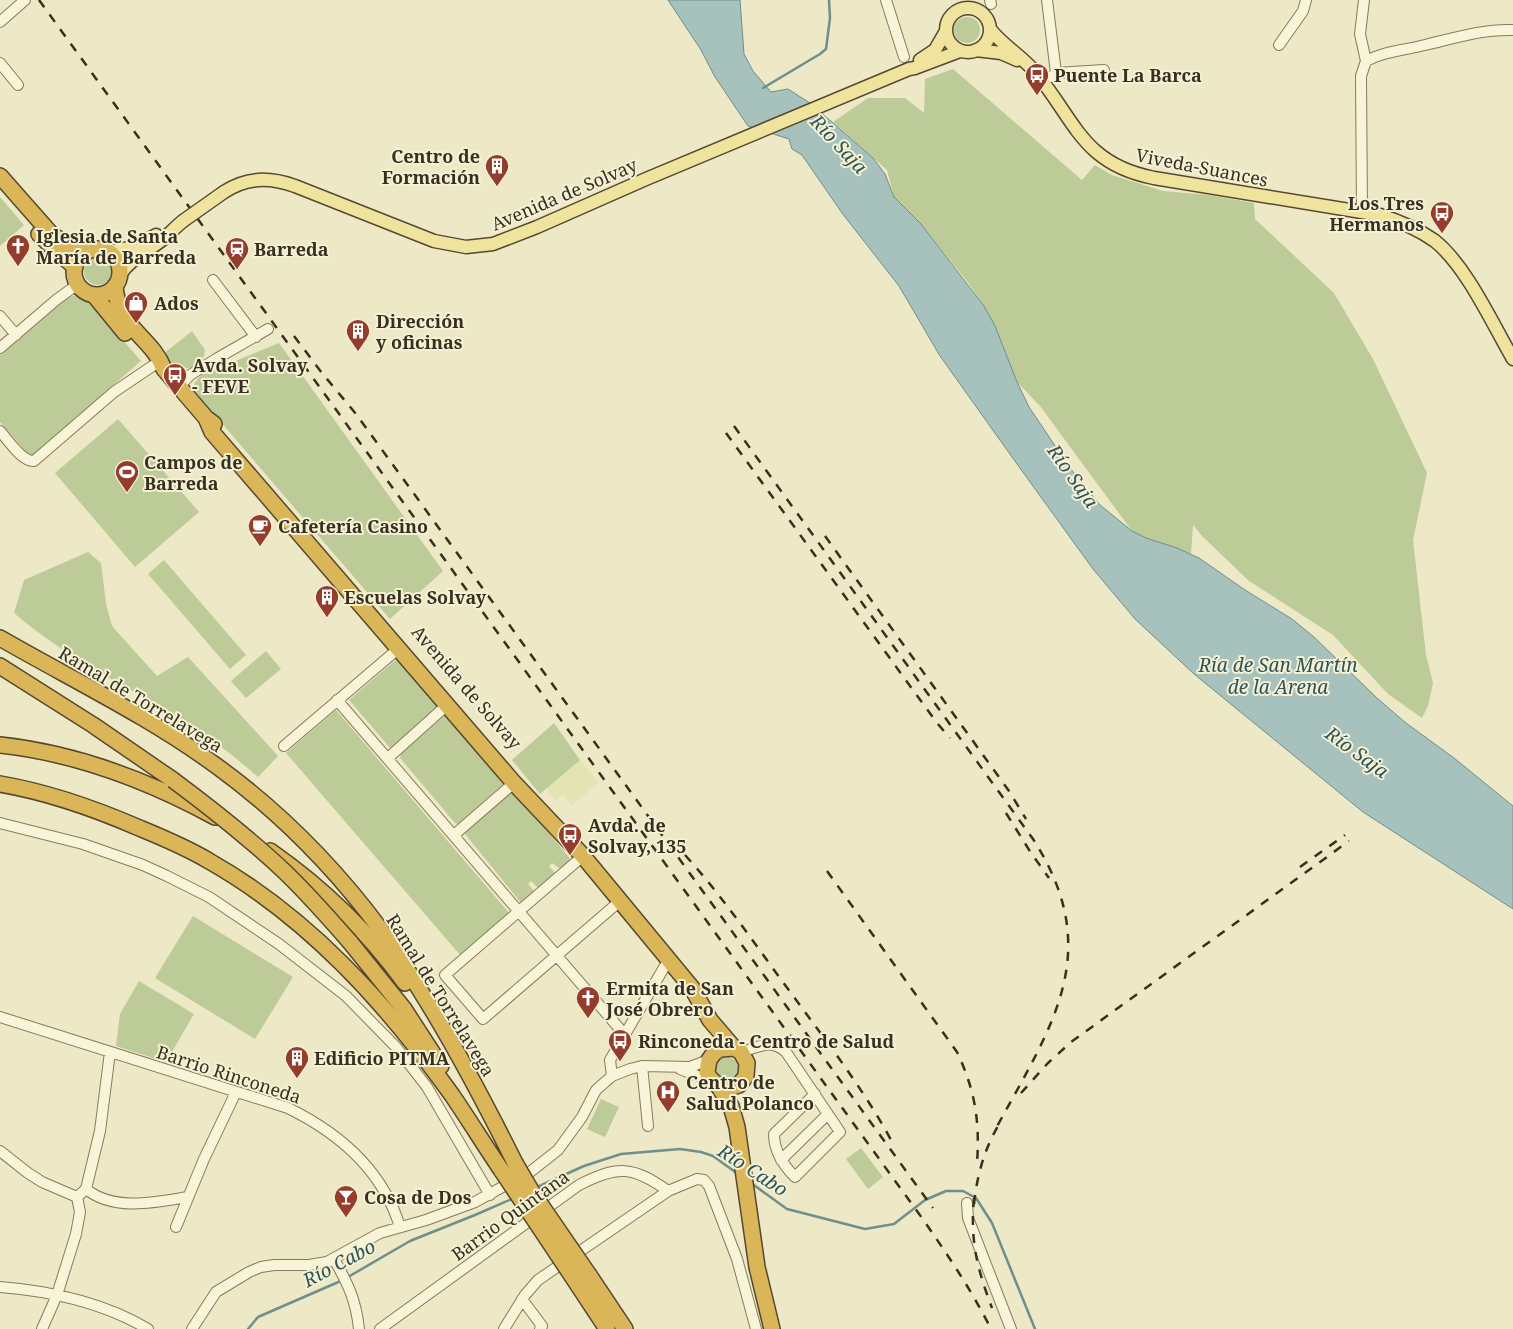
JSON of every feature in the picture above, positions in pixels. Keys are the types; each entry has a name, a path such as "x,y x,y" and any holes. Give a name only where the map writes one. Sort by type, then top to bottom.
{"highway":[{"path":"0,176 52,235 69,244 90,250 109,252 117,261 119,268 117,281 106,293 94,295 85,292 75,277 75,267 79,258 90,250"},
{"path":"0,187 43,239 75,267"},
{"name":"Avenida de Solvay","path":"117,281 116,296 123,315 160,360 162,369"},
{"name":"Avenida de Solvay","path":"94,295 117,324 180,387 206,418 212,432 398,650 514,783 583,856 692,988 710,1020"},
{"name":"Avenida de Solvay","path":"206,418 214,423 254,468 507,761 548,810 557,828"},
{"name":"Ramal de Torrelavega","path":"0,638 134,713 193,750 246,789 312,849 361,905 402,961 461,1059 508,1167"},
{"path":"0,666 85,720 173,780 268,856 350,942 381,979 424,1038 508,1167"},
{"path":"0,745 75,760 161,791 213,816 253,839 326,894 374,942 414,995 508,1167"},
{"path":"0,784 71,802 157,835 187,849 228,872 286,914 340,962 400,1028 508,1167 532,1192 584,1280 608,1329"},
{"path":"710,1020 741,1054 746,1076 739,1085 726,1089 716,1085"},
{"path":"710,1020 711,1056 707,1072 731,1106 737,1127 757,1268 772,1329"},
{"path":"711,1056 727,1047 741,1054"},
{"path":"737,1127 739,1085"},
{"path":"584,1280 625,1329"}],"main road":[{"path":"977,0 987,6"},
{"path":"906,63 913,64 932,52 946,31 949,19 961,5 968,8 987,6"},
{"path":"906,63 915,68 960,51 970,52 983,46 990,29 987,20 987,6"},
{"name":"Viveda-Suances","path":"990,29 1001,42 1022,57 1086,142 1103,158 1121,169 1154,178 1380,215 1409,226 1423,234 1454,260 1513,359"},
{"path":"946,31 950,43 960,51"},
{"name":"Viveda-Suances","path":"976,50 1001,53 1019,62 1025,62"},
{"name":"Avenida de Solvay","path":"179,224 224,192 249,180 276,180 434,241 453,246 479,246 498,243 883,80 906,63"},
{"path":"109,252 134,247 169,227 179,224"},
{"path":"117,281 126,267 139,255 179,224"}],"street":[{"path":"0,22 26,0"},
{"path":"886,0 906,63"},
{"path":"1048,0 1054,75 1104,70"},
{"path":"1279,45 1303,11 1306,0"},
{"path":"1362,213 1360,84 1366,61 1360,34 1364,0"},
{"path":"1366,61 1382,53 1424,46 1470,33 1513,30"},
{"path":"0,63 18,85"},
{"path":"213,280 256,336"},
{"path":"0,348 56,300 78,284"},
{"path":"0,316 16,335"},
{"path":"180,387 190,375 268,329"},
{"path":"0,431 24,458 30,462 34,461 114,392 162,369 190,375"},
{"name":"Avenida de Solvay","path":"284,746 398,650"},
{"path":"337,700 625,1035"},
{"name":"Avenida de Solvay","path":"388,758 447,705"},
{"path":"454,835 514,783"},
{"path":"0,823 83,844 143,865 209,897 279,944 346,996 396,1047 436,1102 490,1195"},
{"path":"583,856 445,975 483,1019 620,901"},
{"path":"612,1076 610,1060 669,959"},
{"name":"Barrio Rinconeda","path":"0,1017 288,1108 306,1117 338,1138 355,1153 377,1178 400,1227"},
{"path":"741,1054 770,1043 775,1044 786,1052 815,1094 840,1132 795,1177 783,1165 774,1142 774,1134 815,1094"},
{"path":"77,1197 86,1189 100,1131 110,1052"},
{"path":"192,1329 216,1292 238,1278 261,1267 285,1264 318,1265 334,1259 380,1233 454,1211 490,1195 530,1172 558,1150 582,1117 596,1090 612,1076 630,1068 642,1066 690,1067 711,1056"},
{"path":"642,1066 648,1126"},
{"path":"672,1067 691,1072 716,1085"},
{"path":"176,1227 204,1159 236,1092"},
{"path":"781,1160 828,1114"},
{"path":"0,1151 42,1182 77,1197"},
{"name":"Barrio Quintana","path":"380,1329 579,1184 598,1175 615,1170 628,1171 652,1180 668,1191"},
{"path":"504,1329 522,1299 538,1280 668,1191 697,1179 704,1180 709,1186 737,1259 756,1329"},
{"path":"86,1189 92,1194 114,1201 133,1203 154,1203 188,1197"},
{"path":"42,1329 57,1294 76,1234 80,1212 77,1197"},
{"path":"967,1203 968,1218 1011,1329"},
{"path":"334,1259 349,1287 357,1310 359,1329"},
{"path":"0,1287 57,1294 113,1312 148,1329"},
{"path":"522,1299 542,1326 540,1329"}],"green space":[{"path":"967,17 976,21 980,30 976,39 967,43 958,39 954,30 958,21"},
{"path":"953,69 1082,180 1095,165 1112,175 1163,191 1209,195 1254,203 1255,219 1334,293 1373,359 1427,473 1413,540 1426,655 1433,683 1428,706 1422,718 1388,694 1333,635 1249,581 1193,525 1191,554 1132,531 1040,406 1017,382 995,326 969,284 921,224 894,197 887,170 833,122 868,98 905,98 924,113 925,79"},
{"path":"0,197 24,225 0,246"},
{"path":"98,257 108,261 112,271 108,281 98,285 88,281 84,271 88,261"},
{"path":"72,296 80,296 90,302 141,361 32,456 0,422 0,355 64,300"},
{"path":"192,331 205,350 204,356 197,365 192,367 176,367 162,355"},
{"path":"279,343 443,571 390,619 195,392 194,384 201,375"},
{"name":"Campos de Barreda","path":"118,419 199,512 135,567 55,473"},
{"path":"88,552 101,563 106,604 112,626 157,676 188,657 278,756 258,777 197,729 99,672 55,644 14,613 24,580"},
{"path":"164,560 246,655 230,669 148,574"},
{"path":"266,651 281,669 246,698 231,681"},
{"path":"399,657 441,706 391,749 349,700"},
{"path":"336,710 510,914 461,956 286,753"},
{"path":"444,716 447,716 505,783 458,824 455,823 400,758 401,754"},
{"path":"554,723 580,760 540,794 512,760"},
{"path":"580,760 598,783 572,805 563,795 556,800 546,789"},
{"path":"512,791 516,793 572,861 562,870 552,863 549,866 556,874 539,889 531,881 528,884 535,892 522,904 465,834"},
{"path":"193,916 293,977 255,1039 155,978"},
{"path":"139,981 194,1014 166,1062 116,1046 120,1014"},
{"path":"727,1057 735,1061 739,1069 735,1077 727,1081 719,1077 715,1069 719,1061"},
{"path":"601,1099 619,1107 605,1137 587,1129"},
{"path":"861,1148 883,1177 868,1189 846,1159"}],"water":[{"name":"Ría de San Martín de la Arena","path":"668,0 740,0 744,54 753,71 771,92 788,89 810,103 873,158 885,174 894,197 921,224 984,306 995,326 1029,407 1070,468 1100,505 1132,531 1199,558 1245,590 1292,619 1314,637 1378,699 1406,723 1454,758 1513,806 1513,909 1363,812 1194,674 1135,619 1093,569 1017,464 940,356 899,286 842,213 802,155 792,149 789,139 748,126 715,77 701,50"}],"waterway":[{"path":"763,88 826,49 830,18 829,0"},
{"name":"Río Cabo","path":"535,1188 584,1166 621,1154 680,1149 713,1156 738,1174"},
{"name":"Río Cabo","path":"751,1183 787,1209 865,1229 894,1224 925,1200 946,1191 963,1191 976,1198 992,1223 1035,1329"},
{"name":"Río Cabo","path":"348,1277 410,1241 514,1198"},
{"name":"Río Cabo","path":"248,1329 258,1317 343,1280"}],"railway":[{"path":"39,0 922,1218 950,1258 991,1329"},
{"path":"294,336 356,414 933,1208"},
{"path":"734,426 1033,839 1055,880 1066,919 1068,955 1062,990 1050,1024 1034,1059 994,1132"},
{"path":"726,433 937,723 950,738"},
{"path":"825,536 1009,791 1026,819"},
{"path":"1006,813 1049,878"},
{"path":"1300,867 1345,835"},
{"path":"1021,1093 1048,1063 1071,1042 1349,841"},
{"path":"685,855 726,905 831,1047 891,1140"},
{"path":"827,871 957,1052 968,1079 975,1106 978,1133 977,1163"},
{"path":"974,1204 982,1164 998,1126"},
{"path":"974,1198 973,1228 976,1254 982,1280 992,1308"}],"place":[{"name":"Puente La Barca","path":"1037,96"},
{"name":"Centro de Formación","path":"497,187"},
{"name":"Los Tres Hermanos","path":"1442,234"},
{"name":"Iglesia de Santa María de Barreda","path":"18,267"},
{"name":"Barreda","path":"237,270"},
{"name":"Ados","path":"136,324"},
{"name":"Dirección y oficinas","path":"358,352"},
{"name":"Avda. Solvay - FEVE","path":"175,396"},
{"name":"Campos de Barreda","path":"127,493"},
{"name":"Cafetería Casino","path":"260,547"},
{"name":"Escuelas Solvay","path":"327,618"},
{"name":"Avda. de Solvay, 135","path":"570,856"},
{"name":"Ermita de San José Obrero","path":"588,1019"},
{"name":"Rinconeda - Centro de Salud","path":"620,1062"},
{"name":"Edificio PITMA","path":"297,1079"},
{"name":"Centro de Salud Polanco","path":"668,1113"},
{"name":"Cosa de Dos","path":"346,1218"}],"water label":[{"name":"Río Saja","path":"839,144"},
{"name":"Río Saja","path":"1073,476"},
{"name":"Río Saja","path":"1357,752"}]}
